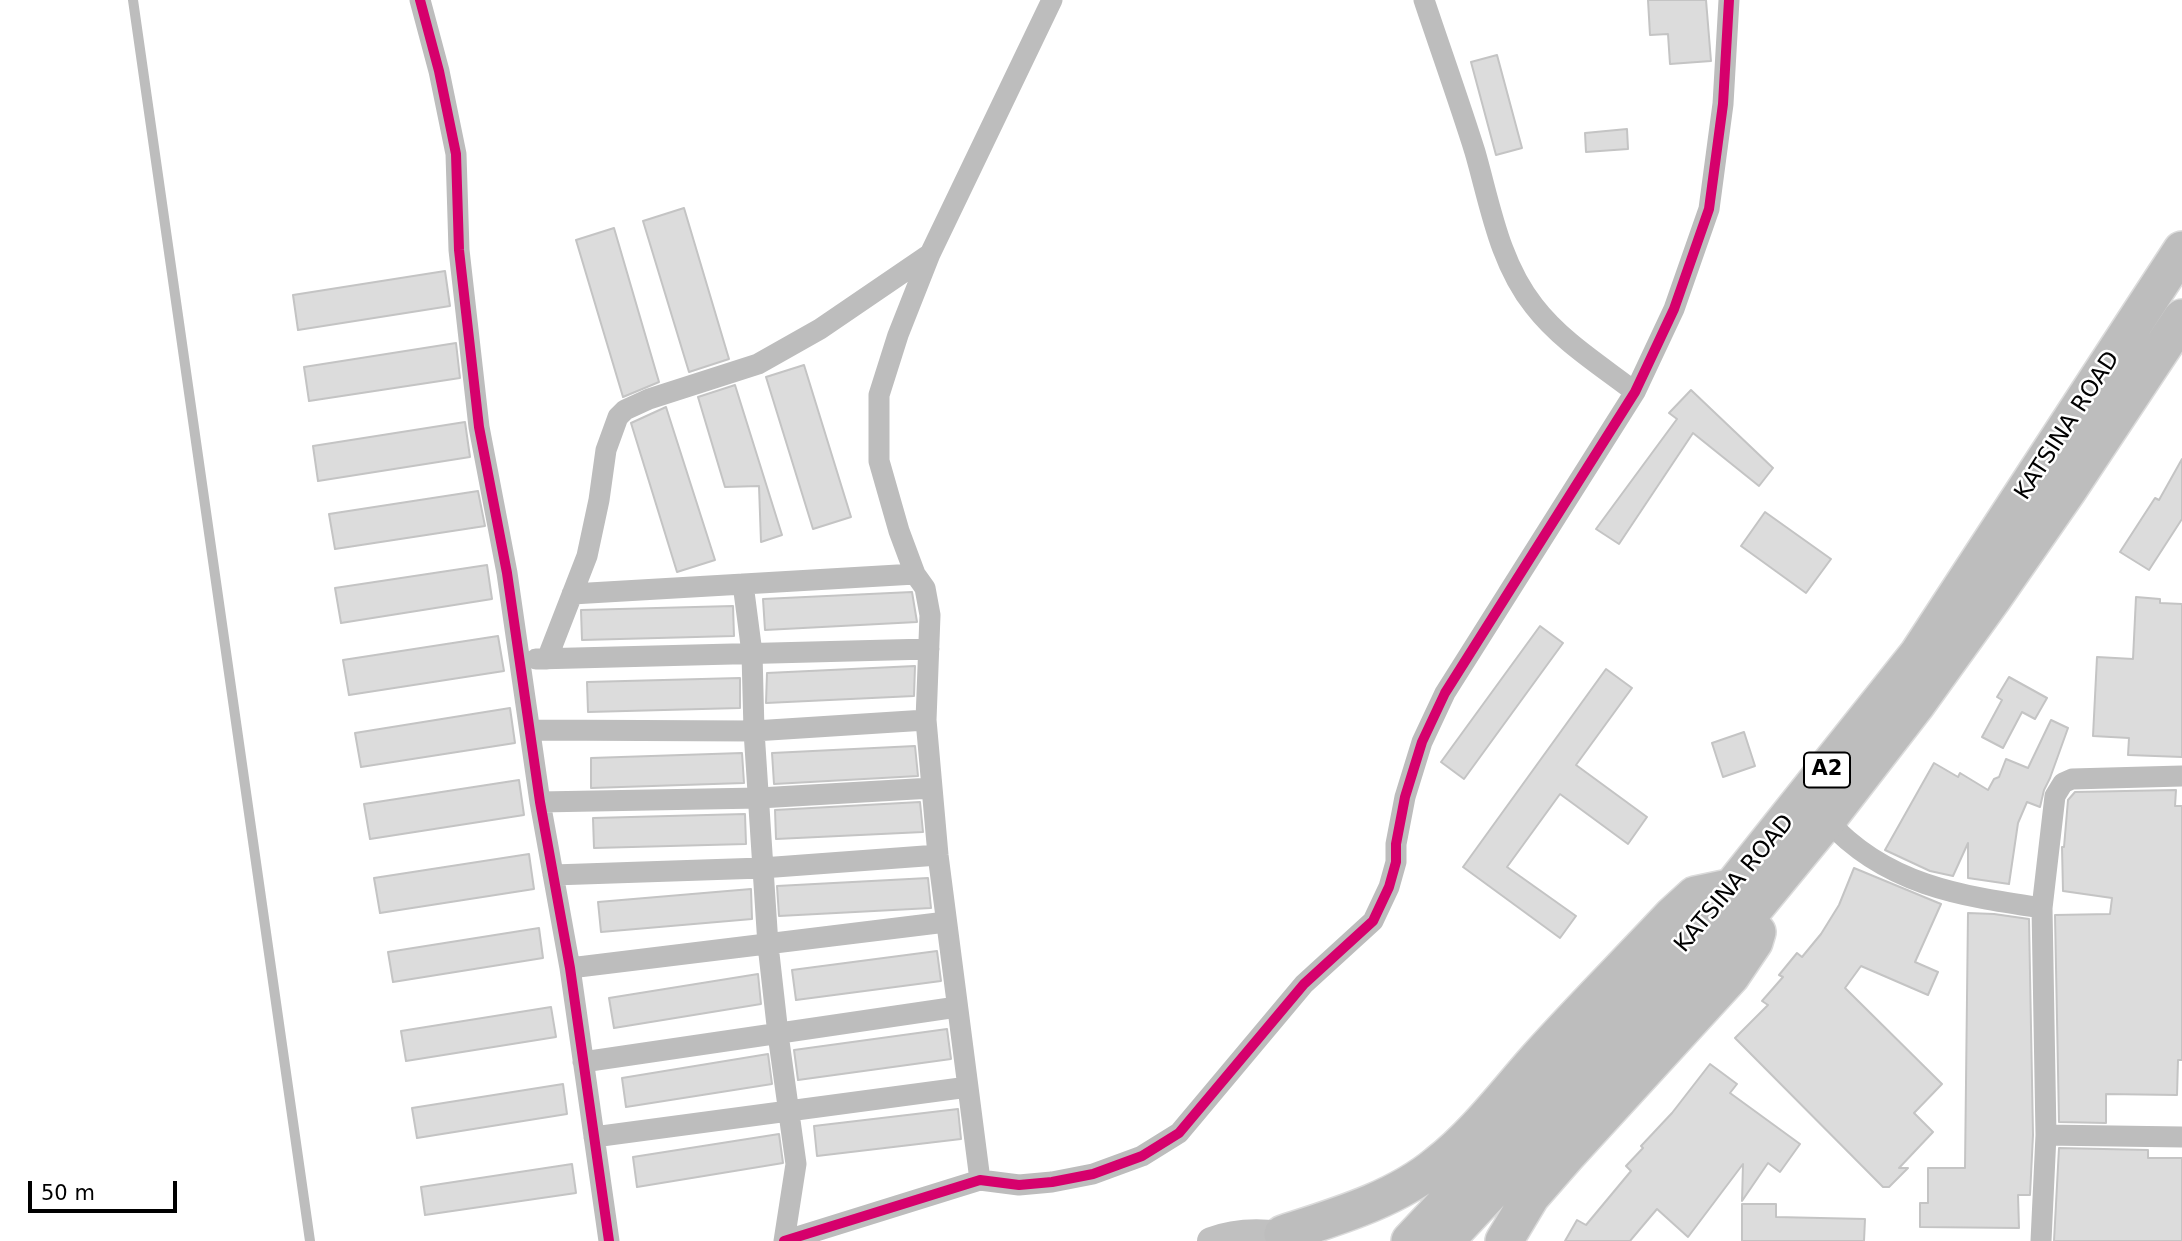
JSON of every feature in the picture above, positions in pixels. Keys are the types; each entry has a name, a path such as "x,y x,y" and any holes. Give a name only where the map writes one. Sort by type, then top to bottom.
{"highway":[{"name":"KATSINA ROAD","path":"1445,1241 1734,933 1751,889 1918,654 2182,250"},
{"name":"KATSINA ROAD","path":"1410,1241 1600,1040 1693,936 1751,889 1827,820 1916,705 1993,598 2182,318"},
{"path":"1295,1238 1329,1219 1389,1194 1437,1165 1484,1121 1538,1058 1672,915 1696,895 1751,889 1754,942 1731,976 1531,1196 1504,1241"}],"main road":[{"path":"1211,1241 1230,1234 1295,1238"}],"street":[{"path":"420,0 439,71 456,154 459,250 480,427 508,573 540,802 570,968 609,1241"},
{"path":"980,1180 946,922 932,788 926,720 930,615 925,588 915,574 899,531 880,461 879,395 898,335 930,254 1052,0"},
{"path":"1424,0 1514,277 1556,332 1635,392"},
{"path":"743,584 752,653 754,731 768,944 796,1164 784,1241 980,1180 1019,1185 1052,1182 1093,1174 1142,1157 1179,1133 1304,984 1373,921 1389,887 1396,862 1396,844 1405,797 1422,742 1445,693 1635,392 1674,309 1709,209 1723,104 1729,0"},
{"path":"547,659 587,556 606,450 618,417 625,410 649,399 758,364 820,329 930,254"},
{"path":"572,594 915,574"},
{"path":"520,660 929,649"},
{"path":"530,730 754,731 926,720"},
{"path":"2041,1241 2046,1135 2042,908 2055,796 2063,783 2072,779 2182,776"},
{"path":"540,802 759,798 932,788"},
{"path":"1827,820 1842,838 1875,862 1921,884 1973,898 2042,908"},
{"path":"553,875 762,868 938,855"},
{"path":"570,968 946,922"},
{"path":"583,1062 957,1007"},
{"path":"594,1137 968,1087"},
{"path":"2046,1135 2182,1138"}],"lane":[{"path":"133,0 310,1241"}],"building":[{"path":"1648,0 1706,0 1711,61 1670,64 1668,34 1650,35"},
{"path":"1497,55 1522,148 1496,155 1471,62"},
{"path":"1627,129 1628,149 1586,152 1585,133"},
{"path":"684,208 729,359 689,372 643,221"},
{"path":"614,228 659,382 623,397 576,240"},
{"path":"445,271 450,306 298,330 293,295"},
{"path":"456,343 460,378 309,401 304,367"},
{"path":"804,365 851,517 813,529 766,377"},
{"path":"735,385 782,535 761,542 759,486 725,487 698,397"},
{"path":"1691,390 1773,468 1759,486 1693,433 1619,544 1596,529 1677,419 1669,413"},
{"path":"666,407 715,560 677,572 631,423"},
{"path":"465,422 470,457 318,481 313,446"},
{"path":"2182,459 2182,519 2149,570 2120,552 2155,498 2159,500"},
{"path":"478,491 485,526 335,549 329,514"},
{"path":"1765,512 1831,559 1806,593 1741,546"},
{"path":"487,565 492,599 341,623 335,588"},
{"path":"912,592 917,622 765,630 763,599"},
{"path":"2136,597 2160,599 2160,603 2182,604 2182,757 2128,755 2129,738 2093,736 2097,657 2133,659"},
{"path":"733,606 734,636 582,640 581,610"},
{"path":"1540,626 1563,643 1464,779 1441,762"},
{"path":"498,636 504,671 349,695 343,660"},
{"path":"915,666 914,696 766,703 767,673"},
{"path":"1606,669 1632,688 1576,765 1647,817 1628,844 1560,794 1507,867 1576,916 1560,938 1463,867"},
{"path":"2009,677 2047,698 2035,719 2022,712 2003,748 1982,737 2002,700 1997,697"},
{"path":"740,678 740,708 588,712 587,682"},
{"path":"510,708 515,743 361,767 355,733"},
{"path":"2051,720 2068,728 2040,807 2027,802 2018,823 2009,884 1968,878 1968,843 1953,876 1930,871 1885,850 1934,763 1958,777 1960,773 1988,790 1994,779 1999,777 2006,759 2028,768"},
{"path":"1744,732 1755,766 1723,777 1712,743"},
{"path":"915,746 918,776 774,784 772,753"},
{"path":"742,753 744,783 591,788 591,758"},
{"path":"519,780 524,815 370,839 364,804"},
{"path":"2176,790 2175,806 2182,806 2182,1060 2178,1060 2177,1095 2106,1094 2106,1123 2059,1122 2055,915 2110,914 2112,898 2063,891 2062,847 2068,800 2075,792"},
{"path":"920,802 923,832 776,839 775,810"},
{"path":"745,814 746,844 594,848 593,818"},
{"path":"529,854 534,889 380,913 374,878"},
{"path":"1854,868 1941,904 1915,962 1938,972 1928,995 1861,966 1845,988 1942,1084 1914,1113 1933,1132 1899,1168 1908,1168 1889,1187 1883,1187 1735,1038 1768,1005 1762,1001 1783,977 1779,975 1797,953 1802,957 1821,934 1839,905"},
{"path":"928,878 931,908 779,916 777,886"},
{"path":"751,889 752,919 601,932 598,902"},
{"path":"1968,913 2029,919 2033,1135 2030,1195 2018,1195 2019,1228 1920,1227 1920,1203 1928,1203 1928,1168 1965,1168"},
{"path":"539,928 543,958 393,982 388,952"},
{"path":"937,951 941,981 796,1000 792,970"},
{"path":"758,974 761,1004 614,1028 609,998"},
{"path":"551,1007 556,1037 406,1061 401,1031"},
{"path":"947,1029 951,1059 798,1080 794,1050"},
{"path":"768,1054 772,1084 626,1107 622,1078"},
{"path":"1710,1064 1737,1084 1730,1093 1800,1144 1780,1172 1768,1163 1742,1201 1743,1164 1688,1237 1657,1209 1630,1241 1565,1241 1577,1220 1586,1225 1631,1171 1626,1166"},
{"path":"563,1084 567,1114 417,1138 412,1108"},
{"path":"958,1109 961,1139 817,1156 814,1126"},
{"path":"779,1134 783,1163 637,1187 633,1157"},
{"path":"2059,1148 2148,1150 2148,1158 2182,1158 2182,1241 2054,1241"},
{"path":"572,1164 576,1193 425,1215 421,1187"},
{"path":"1742,1204 1776,1204 1776,1217 1865,1219 1864,1241 1742,1241"}],"cycle path":[{"path":"420,0 439,71 456,154 459,250 479,427 507,573 540,802 570,968 609,1241"},
{"path":"784,1241 980,1180 1019,1185 1052,1182 1093,1174 1142,1156 1179,1133 1304,984 1373,921 1389,887 1396,862 1396,844 1405,797 1422,742 1445,693 1635,392 1674,309 1709,209 1723,104 1729,0"}]}
